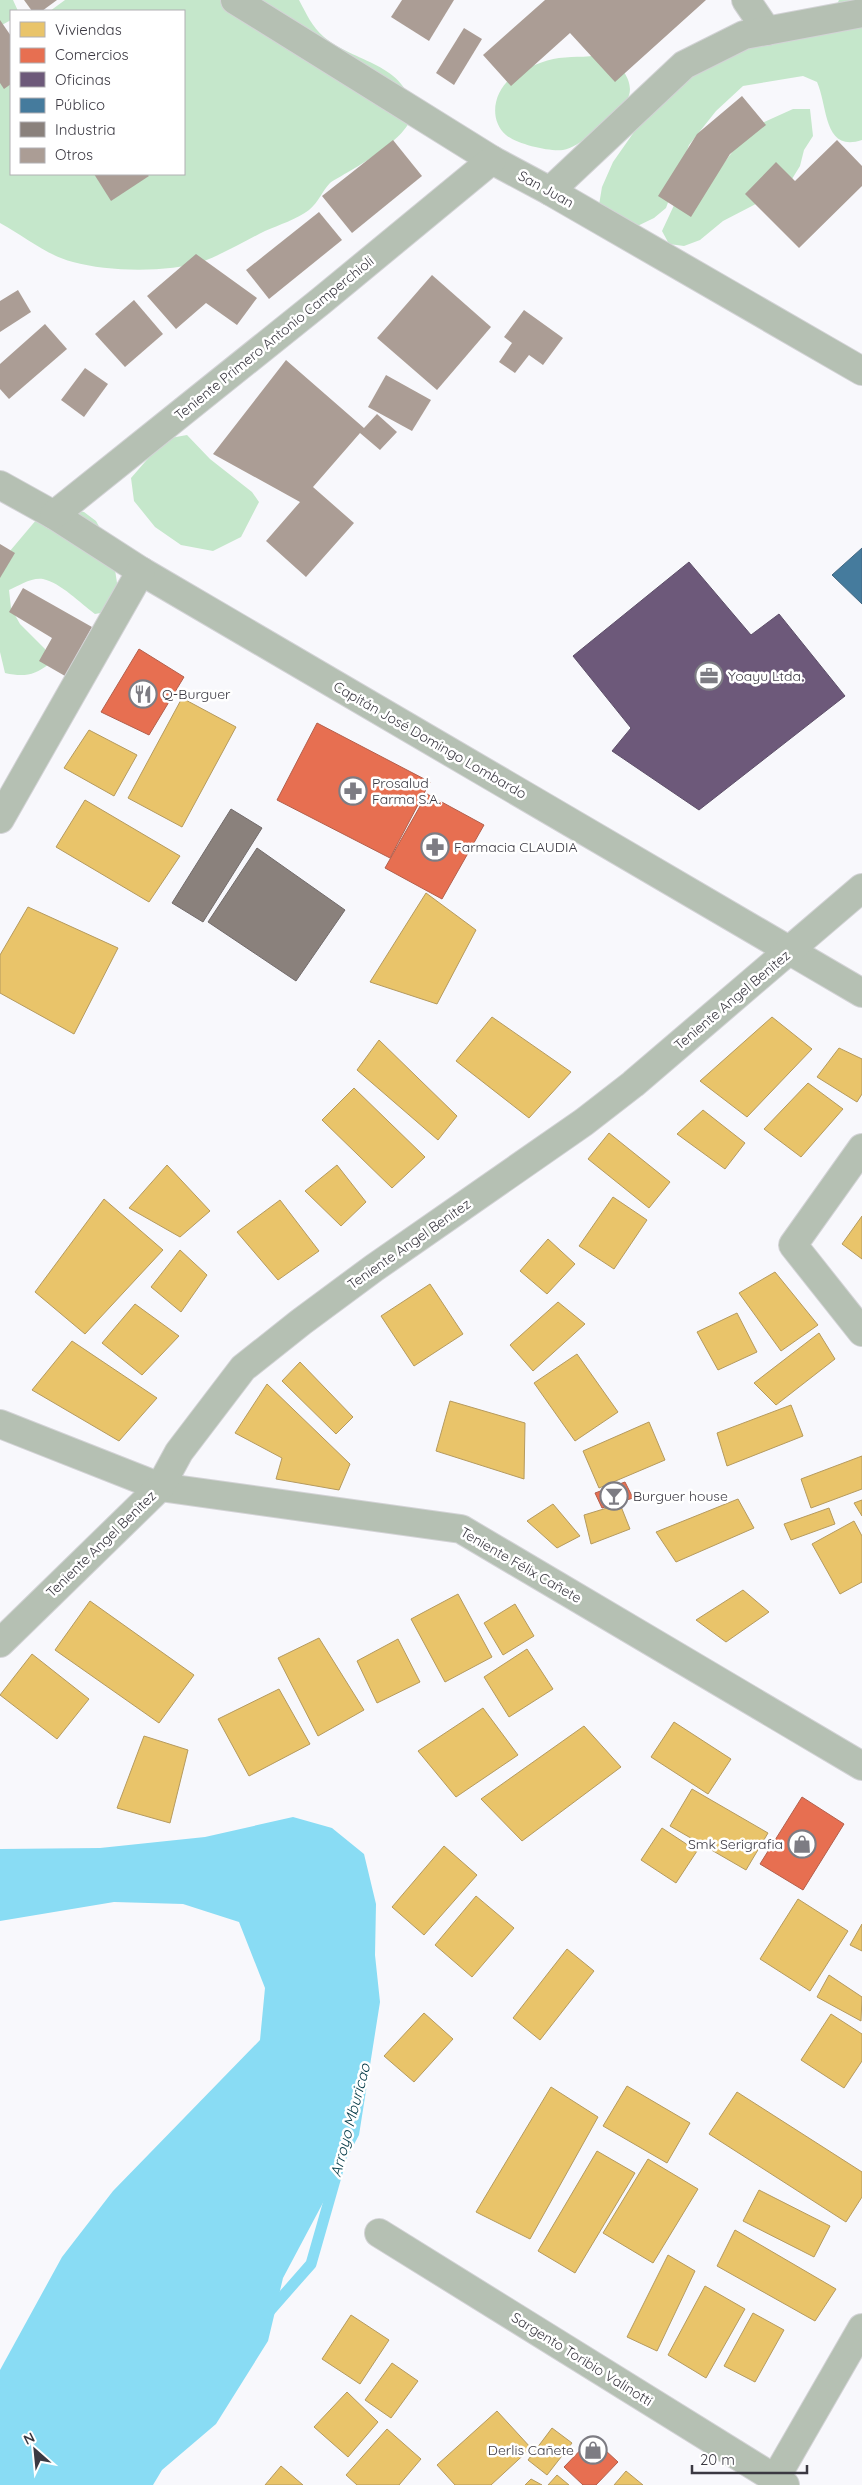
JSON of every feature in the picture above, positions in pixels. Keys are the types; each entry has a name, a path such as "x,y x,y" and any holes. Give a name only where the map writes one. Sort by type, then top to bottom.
{"street":[{"name":"San Juan","path":"235,0 492,160 550,191 862,371"},
{"path":"746,0 767,31"},
{"path":"550,191 684,65 744,35 862,13"},
{"name":"Teniente Primero Antonio Camperchioli","path":"54,515 321,301 492,160"},
{"name":"Capitán José Domingo Lombardo","path":"0,485 54,515 141,571 862,993"},
{"path":"0,819 141,571"},
{"name":"Teniente Angel Benitez","path":"0,1644 160,1487 179,1452 243,1368 374,1268 584,1122 633,1084 862,888"},
{"path":"862,1148 793,1245 862,1332"},
{"name":"Teniente Félix Cañete","path":"0,1424 160,1487 461,1528 862,1766"},
{"name":"Sargento Toribio Valinotti","path":"380,2233 780,2482"},
{"path":"780,2482 862,2328"}],"green space":[{"path":"0,0 13,0 18,10 10,10 10,21 0,26"},
{"path":"65,0 299,0 313,24 324,37 349,53 377,66 401,83 408,95 412,111 410,120 405,129 385,148 330,183 309,210 204,261 173,268 138,270 104,268 63,259 44,250 0,223 0,77 10,80 10,175 185,175 185,10 51,10"},
{"path":"839,0 862,0 862,140 849,142 840,140 834,134 829,125 817,82 803,76 743,86 716,111 689,145 666,208 654,218 623,233 599,205 602,187 613,162 641,122 695,71 835,8"},
{"path":"608,53 626,75 630,88 629,95 624,106 583,141 563,150 550,150 533,147 517,141 506,135 500,128 495,112 498,95 507,81 514,76 535,65 553,59 596,56"},
{"path":"793,109 810,109 813,136 804,150 800,166 781,191 723,221 700,240 684,246 669,244 662,231 676,201 716,173 747,133 762,123"},
{"path":"187,435 210,459 252,492 259,502 241,537 213,551 181,545 155,527 134,501 131,478 165,439"},
{"path":"67,508 84,512 96,521 112,550 119,596 111,611 95,614 63,589 43,579 30,581 9,590 11,608 20,624 45,649 49,664 33,673 17,675 5,673 0,652 0,573 10,551 37,519"}],"water":[{"path":"293,1817 332,1828 364,1854 376,1904 375,1955 380,2002 359,2135 283,2278 268,2341 216,2424 162,2470 153,2485 0,2485 0,2370 62,2257 113,2191 260,2040 265,1988 239,1922 183,1904 114,1902 0,1921 0,1849 100,1848 205,1837"}],"building: Viviendas":[{"path":"182,698 236,727 182,827 128,798"},
{"path":"89,730 137,755 114,796 64,768"},
{"path":"85,800 180,856 149,902 56,847"},
{"path":"426,893 476,930 437,1004 370,982"},
{"path":"28,907 118,948 74,1034 0,993 0,955"},
{"path":"492,1017 571,1072 529,1118 456,1061"},
{"path":"772,1017 812,1049 747,1117 700,1081"},
{"path":"379,1040 457,1116 438,1140 357,1070"},
{"path":"839,1048 862,1059 862,1094 857,1102 817,1077"},
{"path":"808,1083 843,1109 801,1157 764,1129"},
{"path":"354,1088 425,1157 392,1188 322,1120"},
{"path":"703,1110 745,1143 725,1169 677,1134"},
{"path":"609,1133 670,1182 649,1208 588,1159"},
{"path":"167,1165 210,1211 180,1237 129,1208"},
{"path":"337,1165 366,1202 341,1226 305,1191"},
{"path":"613,1197 647,1220 614,1269 579,1246"},
{"path":"104,1199 163,1250 85,1334 35,1292"},
{"path":"280,1200 319,1251 278,1280 237,1232"},
{"path":"862,1216 862,1259 842,1244"},
{"path":"548,1239 575,1264 547,1294 520,1271"},
{"path":"180,1250 207,1275 181,1312 151,1287"},
{"path":"775,1272 818,1325 781,1351 739,1293"},
{"path":"430,1284 463,1334 414,1366 381,1316"},
{"path":"558,1302 585,1324 533,1371 510,1345"},
{"path":"135,1304 179,1336 142,1375 102,1343"},
{"path":"737,1313 757,1352 718,1370 697,1332"},
{"path":"819,1333 835,1359 776,1405 754,1383"},
{"path":"72,1341 157,1398 119,1441 32,1390"},
{"path":"577,1354 618,1412 575,1441 534,1383"},
{"path":"300,1362 353,1417 336,1434 282,1381"},
{"path":"267,1384 350,1464 339,1490 276,1479 282,1458 235,1433"},
{"path":"450,1401 525,1423 524,1479 436,1451"},
{"path":"791,1405 803,1436 727,1466 717,1433"},
{"path":"649,1422 665,1460 599,1488 583,1451"},
{"path":"862,1456 862,1489 811,1508 801,1479"},
{"path":"738,1499 754,1528 676,1562 656,1532"},
{"path":"862,1500 862,1516 854,1503"},
{"path":"553,1504 580,1536 557,1548 527,1521"},
{"path":"620,1504 630,1529 591,1544 584,1515"},
{"path":"829,1508 835,1524 791,1540 784,1524"},
{"path":"854,1521 862,1536 862,1582 840,1594 812,1544"},
{"path":"743,1590 769,1612 726,1642 696,1620"},
{"path":"458,1594 492,1657 445,1682 411,1619"},
{"path":"90,1601 194,1675 159,1723 55,1650"},
{"path":"515,1604 534,1636 503,1655 484,1623"},
{"path":"319,1638 364,1710 318,1736 278,1658"},
{"path":"398,1639 420,1682 377,1703 357,1661"},
{"path":"527,1649 553,1689 509,1717 484,1677"},
{"path":"32,1654 89,1699 57,1739 0,1695"},
{"path":"279,1689 310,1744 249,1776 218,1719"},
{"path":"483,1708 518,1755 456,1797 418,1751"},
{"path":"674,1722 731,1759 708,1794 651,1757"},
{"path":"584,1726 621,1767 522,1841 481,1799"},
{"path":"144,1736 188,1750 170,1823 117,1808"},
{"path":"692,1789 768,1833 746,1870 670,1826"},
{"path":"662,1828 697,1851 676,1883 641,1860"},
{"path":"444,1846 477,1875 424,1935 392,1907"},
{"path":"476,1896 514,1928 472,1977 435,1945"},
{"path":"798,1899 848,1931 810,1991 760,1959"},
{"path":"862,1924 862,1951 850,1945"},
{"path":"567,1949 594,1971 540,2040 513,2018"},
{"path":"829,1975 862,1997 861,2021 817,1997"},
{"path":"424,2013 453,2039 414,2082 384,2056"},
{"path":"831,2014 862,2034 862,2061 844,2088 801,2060"},
{"path":"627,2086 690,2123 667,2163 603,2126"},
{"path":"551,2087 598,2117 530,2239 476,2212"},
{"path":"737,2092 862,2172 862,2197 846,2222 709,2134"},
{"path":"597,2151 635,2173 575,2273 538,2251"},
{"path":"648,2159 698,2189 653,2263 603,2233"},
{"path":"759,2190 830,2226 814,2257 743,2221"},
{"path":"735,2230 836,2289 815,2321 717,2266"},
{"path":"668,2255 695,2271 657,2351 627,2337"},
{"path":"705,2286 745,2309 706,2378 668,2355"},
{"path":"753,2313 784,2330 755,2382 724,2366"},
{"path":"351,2315 389,2340 360,2384 322,2359"},
{"path":"392,2363 418,2381 391,2418 365,2400"},
{"path":"347,2392 378,2422 348,2457 314,2427"},
{"path":"497,2411 531,2448 491,2485 455,2485 437,2465"},
{"path":"552,2428 572,2443 547,2475 528,2460"},
{"path":"387,2429 421,2459 399,2485 357,2485 346,2475"},
{"path":"281,2466 303,2485 265,2485"},
{"path":"626,2471 643,2485 614,2485"},
{"path":"557,2475 569,2485 548,2485"},
{"path":"531,2479 542,2485 525,2485"}],"building: Comercios":[{"name":"Q-Burguer","path":"139,649 184,677 149,735 101,712"},
{"name":"Prosalud Farma S.A.","path":"317,723 430,782 390,858 277,800"},
{"name":"Farmacia CLAUDIA","path":"427,794 484,825 442,899 385,868"},
{"name":"Burguer house","path":"625,1482 633,1498 602,1508 595,1493"},
{"name":"Smk Serigrafia","path":"802,1797 844,1824 803,1890 760,1864"},
{"name":"Derlis Cañete","path":"592,2438 618,2462 596,2485 583,2485 564,2467"}],"building: Oficinas":[{"name":"Yoayu Ltda.","path":"689,562 751,635 779,614 845,696 699,810 612,751 631,728 573,656"}],"building: Público":[{"path":"862,548 862,604 832,575"}],"building: Industria":[{"path":"231,809 262,828 203,922 172,903"},
{"path":"257,848 345,910 296,981 208,922"}],"building: Otros":[{"path":"24,0 57,0 43,10 31,10"},
{"path":"402,0 454,0 429,41 391,17"},
{"path":"545,0 706,0 615,82 570,33 511,86 483,55"},
{"path":"0,20 10,35 10,85 4,89 0,83"},
{"path":"464,28 482,39 454,85 436,73"},
{"path":"742,96 766,125 730,154 691,217 658,196 697,134"},
{"path":"393,140 422,176 352,233 322,196"},
{"path":"837,140 862,166 862,186 799,248 745,194 776,162 795,181"},
{"path":"95,175 149,176 111,201"},
{"path":"319,212 342,240 269,299 246,270"},
{"path":"196,254 257,298 237,325 206,303 176,329 147,296"},
{"path":"432,275 491,327 437,390 377,338"},
{"path":"18,290 31,312 0,332 0,301"},
{"path":"134,300 163,334 125,367 95,334"},
{"path":"524,310 563,338 543,365 529,355 515,373 499,362 512,343 504,337"},
{"path":"45,324 67,349 9,399 0,389 0,364"},
{"path":"286,360 364,428 377,414 397,432 380,450 360,433 313,487 354,523 306,577 266,541 300,502 213,454"},
{"path":"85,368 108,384 84,417 61,400"},
{"path":"386,375 431,400 412,431 368,407"},
{"path":"0,544 15,553 0,578"},
{"path":"23,588 92,627 65,676 39,661 52,638 9,612"}],"waterway":[{"name":"Arroyo Mburicao","path":"267,2314 311,2264 339,2166"}],"place":[{"name":"Yoayu Ltda.","path":"709,676"},
{"name":"Q-Burguer","path":"143,694"},
{"name":"Prosalud Farma S.A.","path":"353,791"},
{"name":"Farmacia CLAUDIA","path":"435,847"},
{"name":"Burguer house","path":"614,1496"},
{"name":"Smk Serigrafia","path":"802,1844"},
{"name":"Derlis Cañete","path":"593,2450"}]}
